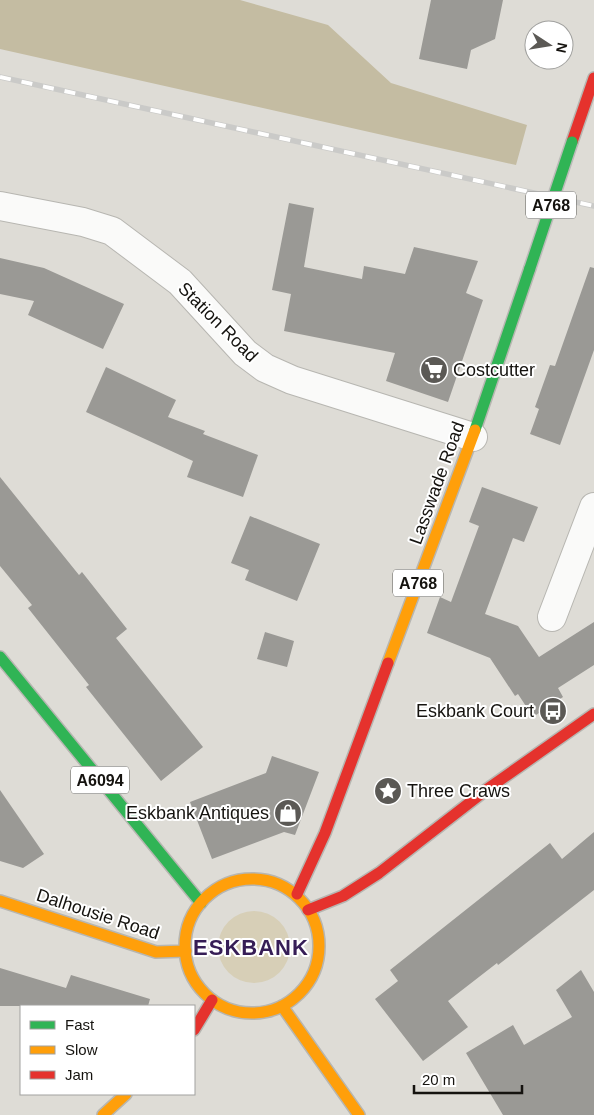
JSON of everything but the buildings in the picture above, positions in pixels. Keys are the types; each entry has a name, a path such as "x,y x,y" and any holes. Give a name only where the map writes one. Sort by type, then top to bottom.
{"main road":[{"name":"Lasswade Road","path":"297,894 325,833 473,437 594,78"},
{"name":"A6094","path":"0,657 201,903"},
{"path":"308,910 343,896 379,873 486,790 594,714"},
{"path":"245,879 265,880 284,886 297,894 308,910 318,941 317,961 310,979 298,994 271,1012 256,1015 225,1009 212,1000 194,979 186,952 186,936 192,915 201,903 230,882 245,879"},
{"name":"Dalhousie Road","path":"0,901 156,952 186,952"},
{"path":"195,1028 212,1000"},
{"path":"282,1006 359,1115"},
{"path":"103,1115 125,1095"}],"street":[{"name":"Station Road","path":"0,206 83,222 112,231 180,282 245,352 265,368 292,380 473,437"},
{"path":"552,617 594,507"}],"shaded area":[{"path":"0,0 240,0 328,25 391,83 527,125 516,165 0,49"},
{"path":"254,911 268,914 280,921 287,933 290,947 287,961 280,973 268,980 254,983 240,980 228,973 221,961 218,947 221,933 228,921 240,914"}],"railway":[{"path":"0,77 594,206"}],"traffic: fast":[{"path":"530,268 572,142"},
{"path":"475,430 530,268"},
{"path":"0,657 201,903"}],"traffic: slow":[{"path":"388,663 475,430"},
{"path":"252,879 278,884 289,890 299,899 308,909 314,920 319,946 314,972 308,983 299,993 289,1002 278,1008 252,1013 226,1008 215,1002 205,993 196,983 190,972 185,946 190,920 196,909 205,899 215,890 226,884 252,879"},
{"path":"0,901 156,952 186,951"},
{"path":"282,1006 359,1115"},
{"path":"103,1115 125,1095"}],"traffic: jam":[{"path":"572,142 594,78"},
{"path":"297,894 325,833 388,663"},
{"path":"308,910 343,896 379,873 486,790 594,714"},
{"path":"195,1028 212,1000"}],"place":[{"name":"Costcutter","path":"434,370"},
{"name":"Eskbank Court","path":"553,711"},
{"name":"Three Craws","path":"388,791"},
{"name":"Eskbank Antiques","path":"288,813"}],"district":[{"name":"ESKBANK","path":"251,947"}]}
